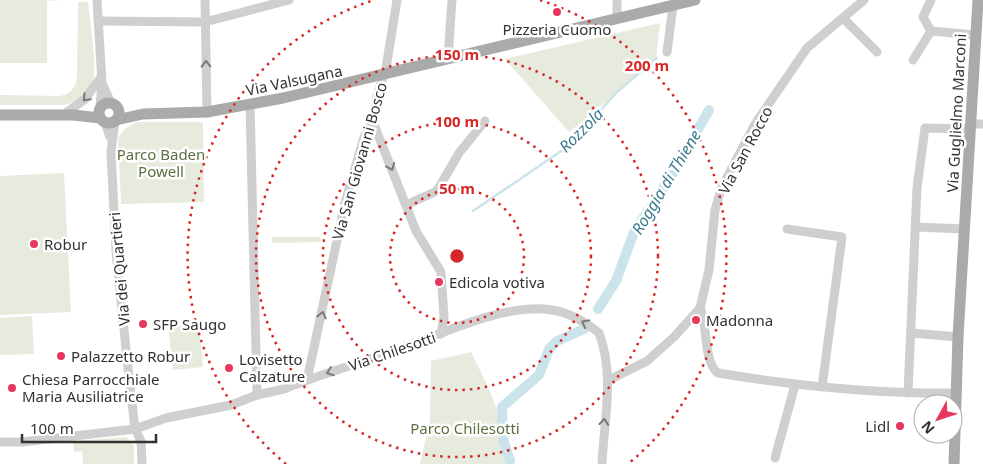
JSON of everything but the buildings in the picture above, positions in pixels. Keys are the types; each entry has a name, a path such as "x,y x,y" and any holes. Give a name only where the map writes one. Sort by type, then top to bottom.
{"main road":[{"name":"Via Valsugana","path":"0,115 208,112 330,88 448,58 695,0"},
{"name":"Via Guglielmo Marconi","path":"954,464 958,337 978,0"}],"street":[{"name":"Via dei Quartieri","path":"97,0 101,78 111,140 116,251 135,429 141,441 142,464"},
{"path":"205,0 208,112"},
{"path":"98,21 205,22 289,0"},
{"name":"Via San Giovanni Bosco","path":"307,380 345,203 364,137 373,122 384,74 397,0"},
{"path":"448,58 452,0"},
{"path":"616,18 617,0"},
{"name":"Via San Rocco","path":"609,380 647,361 674,337 700,308 709,270 715,210 721,189 734,162 755,124 807,48 864,0"},
{"path":"931,0 923,17 931,32"},
{"path":"667,52 673,6"},
{"path":"843,18 877,52"},
{"path":"931,32 975,35"},
{"path":"914,60 931,32"},
{"path":"68,115 97,86 101,78"},
{"path":"250,104 257,395"},
{"path":"406,205 437,191 459,153 485,121"},
{"path":"373,122 416,231 441,272 444,317 441,334"},
{"path":"908,393 917,188 925,128 983,124"},
{"path":"916,227 964,228"},
{"path":"788,228 842,238 822,387"},
{"path":"700,308 706,325 709,357 714,370 718,373 795,385 908,393 956,393"},
{"name":"Via Chilesotti","path":"0,442 22,442 135,429 166,418 231,405 257,395 284,389 441,334 469,322 525,309 545,309 563,312 588,324 599,332 609,380 602,464"},
{"path":"911,333 958,337"},
{"path":"775,458 795,385"}],"green space":[{"path":"0,0 61,0 47,1 47,63 0,63"},
{"path":"78,2 88,2 92,40 94,76 87,90 79,98 65,105 0,105 0,95 60,96 67,94 73,88 77,78"},
{"path":"660,23 656,58 614,96 569,132 505,59"},
{"name":"Parco Baden Powell","path":"136,122 203,122 204,202 121,204 118,138 125,129"},
{"name":"Robur","path":"64,173 71,312 0,315 0,176"},
{"path":"271,237 320,237 321,242 273,243"},
{"path":"32,316 34,354 0,355 0,318"},
{"path":"199,324 203,367 173,370 168,327"},
{"name":"Parco Chilesotti","path":"471,352 496,406 503,446 511,464 420,464 430,420 431,361"},
{"path":"126,437 134,445 134,464 83,464 82,451 74,452 73,441"}],"waterway":[{"name":"Rozzola","path":"473,211 570,145 617,92 657,58"},
{"name":"Roggia di Thiene","path":"598,309 616,281 634,232 673,173 709,110"},
{"name":"Roggia di Thiene","path":"510,461 503,439 502,407 539,375 549,349 557,341 584,329"}],"place":[{"name":"Pizzeria Cuomo","path":"557,12"},
{"name":"Robur","path":"34,244"},
{"name":"Edicola votiva","path":"439,282"},
{"name":"Madonna","path":"696,320"},
{"name":"SFP Saugo","path":"143,324"},
{"name":"Palazzetto Robur","path":"61,356"},
{"name":"Lovisetto Calzature","path":"229,368"},
{"name":"Chiesa Parrocchiale Maria Ausiliatrice","path":"12,388"},
{"name":"Lidl","path":"900,426"}]}
